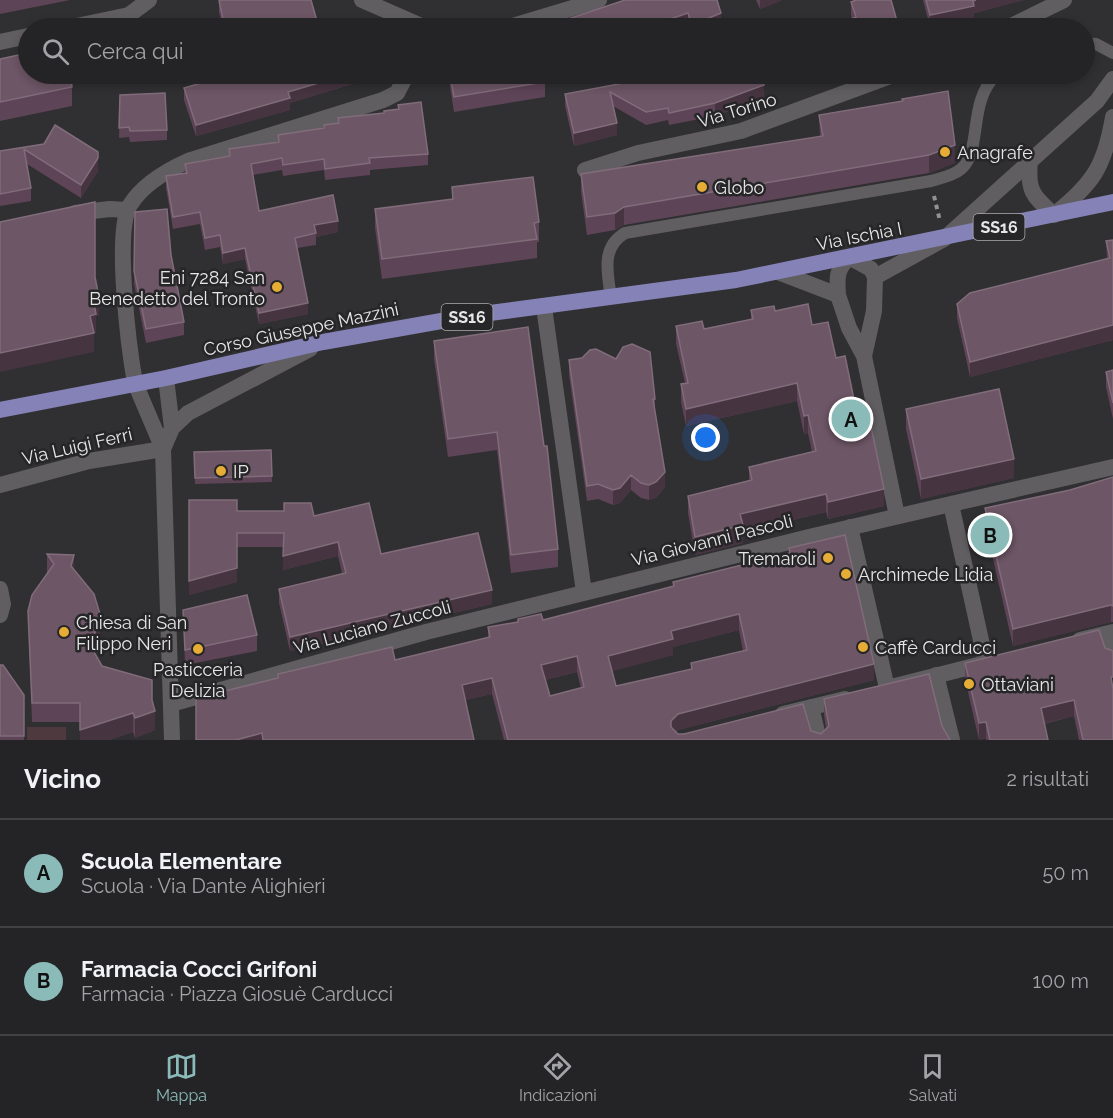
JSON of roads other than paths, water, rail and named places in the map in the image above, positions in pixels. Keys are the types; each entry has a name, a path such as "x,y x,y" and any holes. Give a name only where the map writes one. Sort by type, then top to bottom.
{"main road":[{"name":"Via Ischia I","path":"611,298 778,272 1113,202"},
{"name":"Corso Giuseppe Mazzini","path":"0,410 166,378 323,342 475,315 611,298"}],"street":[{"path":"115,18 129,15 149,0"},
{"path":"362,0 403,18"},
{"path":"540,18 599,0"},
{"path":"1027,18 1064,0"},
{"path":"0,42 18,38"},
{"path":"875,277 944,239 1097,101 1113,79"},
{"path":"172,740 163,449 135,383 126,306 124,235 128,210 135,199 154,181 181,164 383,100 397,93 402,84"},
{"name":"Via Torino","path":"585,170 638,153 750,129 869,84"},
{"path":"1030,161 1029,177 1034,197 1054,215 1094,178 1104,156 1113,117"},
{"path":"55,216 99,210 128,210"},
{"path":"864,356 874,311 875,277 871,268 849,257 839,266 836,276 838,295 849,328 864,356 897,516"},
{"path":"778,272 838,295"},
{"path":"544,307 584,592"},
{"path":"163,449 172,428 198,406 323,342"},
{"path":"166,378 172,428"},
{"name":"Via Luigi Ferri","path":"0,485 89,461 163,449"},
{"path":"766,718 992,662 951,504 1113,467"},
{"name":"Via Giovanni Pascoli","path":"584,592 951,504"},
{"path":"850,527 876,691"},
{"path":"0,589 3,604 0,615"},
{"name":"Via Luciano Zuccoli","path":"171,704 368,647 584,592"},
{"path":"1063,645 1110,633 1113,658"},
{"path":"936,675 952,740"},
{"path":"811,707 819,740"}],"lane":[{"path":"1095,44 1113,53"},
{"path":"611,298 607,265 609,250 612,243 625,233 930,181 957,173 964,167 970,152 981,95 989,84"}],"place":[{"name":"Anagrafe","path":"945,152"},
{"name":"Globo","path":"702,187"},
{"name":"Eni 7284 San Benedetto del Tronto","path":"277,287"},
{"name":"Scuola Elementare","path":"851,419"},
{"name":"IP","path":"221,471"},
{"name":"Farmacia Cocci Grifoni","path":"990,535"},
{"name":"Tremaroli","path":"828,558"},
{"name":"Archimede Lidia","path":"846,574"},
{"name":"Chiesa di San Filippo Neri","path":"64,632"},
{"name":"Caffè Carducci","path":"863,647"},
{"name":"Pasticceria Delizia","path":"198,649"},
{"name":"Ottaviani","path":"969,684"}]}
